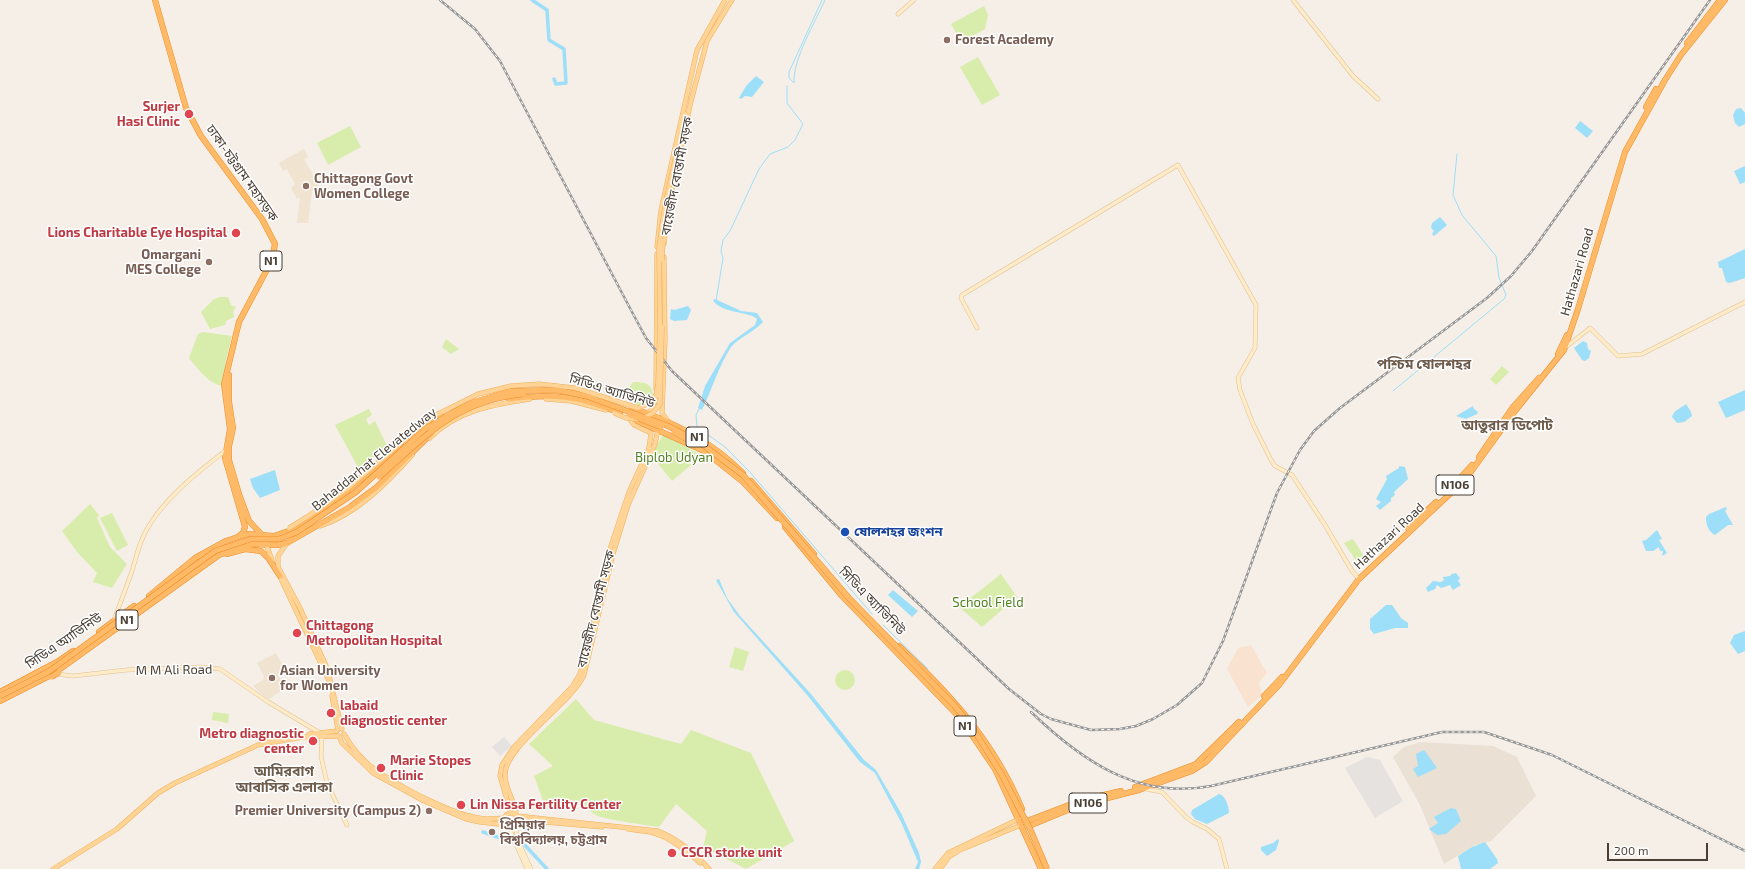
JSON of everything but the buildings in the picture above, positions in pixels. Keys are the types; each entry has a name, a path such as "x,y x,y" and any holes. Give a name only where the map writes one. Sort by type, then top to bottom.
{"highway":[{"name":"ঢাকা-চট্টগ্রাম মহাসড়ক","path":"155,0 182,98 192,120 201,136 262,219 275,244 272,260 240,322 224,384 230,429 225,451 227,468 245,527 243,533 237,538"},
{"name":"ঢাকা-চট্টগ্রাম মহাসড়ক","path":"158,0 170,38 183,94 189,110 201,132 270,227 278,244 274,264 242,322 228,379 229,402 234,428 229,446 229,460 249,520 262,535"},
{"name":"Hathazari Road","path":"1028,823 1082,800 1138,786 1196,764 1279,680 1358,578 1452,488 1471,467 1513,407 1560,351 1581,291 1622,152 1652,96 1676,56 1720,0"},
{"name":"Hathazari Road","path":"1028,823 1080,805 1139,790 1192,771 1206,762 1280,685 1358,578 1452,492 1470,473 1515,411 1548,372 1566,347 1625,152 1640,123 1677,62 1726,0"},
{"name":"সিডিএ অ্যাভিনিউ","path":"0,692 57,662 166,583 195,558 220,544 247,534 274,536 294,529 345,494 410,437 440,414 457,404 479,395 513,387 542,385 575,389 650,414 677,426 730,460 878,626 917,662 962,709 998,761 1028,823 1047,869"},
{"name":"Bahaddarhat Elevatedway","path":"0,700 48,672 216,551 251,539 279,539 297,532 346,499 376,475 425,429 470,403 512,391 557,390 586,396 668,426 699,442 743,475 849,598 954,705 972,727 1002,775 1047,869"},
{"name":"সিডিএ অ্যাভিনিউ","path":"55,674 219,555 245,545 287,543 318,527 350,507 377,487 434,431 456,416 478,406 503,399 540,395 582,399 658,429 704,451 743,482 777,513 842,596 961,719 995,769 1020,819 1041,869"},
{"path":"219,555 246,549 258,550 264,553 280,576"},
{"path":"0,700 55,674 147,609"}],"main road":[{"name":"বায়েজীদ বোস্তামী সড়ক","path":"517,824 516,811 505,778 506,767 529,736 573,692 582,680 592,647 610,565 621,526 657,436 658,429 650,414 653,410 655,402 658,229 684,104 687,100 697,50 725,0"},
{"name":"বায়েজীদ বোস্তামী সড়ক","path":"677,426 664,418 662,413 665,339 664,246 667,214 690,107 707,40 732,0"},
{"path":"318,527 334,520 370,496 444,426 475,410 538,398 571,401 609,411 626,418 638,419 647,417 653,413 660,404 661,393 664,224 687,100"},
{"path":"274,536 307,517 348,488 430,418 478,394 511,386 539,384 575,388 638,408 652,402 656,397 658,384 660,322 659,248 662,223 678,151 690,107"},
{"name":"বায়েজীদ বোস্তামী সড়ক","path":"511,813 500,776 502,764 514,747 572,687 580,674 588,647 608,555 629,492 650,443 651,433 634,425 628,417"},
{"path":"657,436 664,432"},
{"path":"287,543 278,556 278,567 300,608 327,668 342,743 373,773 405,791 453,814 480,822 508,826 517,824 581,825 651,832 678,845 706,869"},
{"path":"266,544 330,683 340,733 362,758 376,770 411,790 454,811 468,815 487,819 505,818 511,813 516,815 658,831 672,837 701,860 709,869"},
{"path":"53,869 117,829 158,793 175,783 258,745 292,738 340,733"},
{"path":"505,818 508,826"},
{"path":"935,869 948,854 1020,819"},
{"path":"940,869 949,857 960,850 1022,825"}],"street":[{"path":"898,14 914,0"},
{"path":"1293,0 1353,76 1378,99"},
{"path":"977,328 960,298 962,296 1178,165 1256,305 1255,348 1238,378 1240,390 1253,424 1275,466 1292,475 1308,497 1358,578"},
{"path":"1566,347 1590,328 1618,356 1642,354 1745,302"},
{"path":"113,621 143,536 151,522 178,492 203,468 225,451"},
{"name":"M M Ali Road","path":"55,674 73,676 126,670 200,667 220,669 274,706 321,735"},
{"path":"321,735 321,756 327,783 347,826"},
{"path":"1139,790 1150,789 1162,792 1187,818 1207,828 1219,839 1227,869"},
{"path":"517,824 518,841 531,869"},
{"path":"508,826 527,869"}],"shaded area":[{"name":"Chittagong Govt Women College","path":"304,149 308,157 304,159 319,186 312,191 308,223 297,223 300,197 297,199 291,188 295,184 287,169 283,171 279,163"},
{"path":"1251,645 1267,673 1259,683 1262,695 1248,707 1227,669 1238,648"},
{"name":"Asian University for Women","path":"276,653 285,670 278,674 285,688 268,700 253,686 263,680 264,676 257,663"},
{"path":"504,737 512,746 500,756 492,747"},
{"path":"1421,742 1493,746 1517,757 1536,796 1491,841 1475,845 1444,864 1420,805 1393,757 1404,747"},
{"path":"1367,757 1380,760 1403,801 1375,818 1345,768"}],"green space":[{"path":"984,6 988,15 985,29 961,42 951,24"},
{"path":"978,57 1000,95 982,105 960,67"},
{"path":"350,126 361,147 328,165 317,143"},
{"path":"228,297 231,305 236,307 233,312 234,317 226,321 225,325 210,329 201,312 214,299"},
{"path":"203,332 232,336 226,360 223,386 218,385 208,379 189,358 198,334"},
{"path":"446,339 459,349 451,354 442,347"},
{"path":"1502,366 1509,372 1496,385 1490,379"},
{"path":"633,382 644,383 651,387 653,395 650,406 642,407 633,402 627,391"},
{"path":"369,409 372,415 366,419 369,425 375,421 387,446 359,469 335,425"},
{"name":"Biplob Udyan","path":"664,433 702,456 672,481 651,455"},
{"path":"90,504 99,515 97,518 110,547 127,564 112,588 93,582 97,573 77,552 62,531"},
{"path":"112,513 128,545 117,551 100,518"},
{"path":"1353,539 1364,556 1357,562 1344,543"},
{"name":"School Field","path":"1001,574 1017,597 982,627 959,607"},
{"path":"735,647 749,652 743,671 729,667"},
{"path":"845,670 852,673 855,680 852,687 845,690 838,687 835,680 838,673"},
{"path":"576,699 594,720 681,744 691,730 751,753 794,841 746,869 703,847 707,831 676,804 659,827 623,822 597,816 581,804 576,803 564,802 552,806 545,806 534,776 553,766 529,744"},
{"path":"213,712 229,714 228,723 212,720"}],"water":[{"path":"756,76 764,82 752,97 745,96 741,99 739,98 746,86"},
{"path":"1741,108 1745,113 1745,124 1739,127 1735,123 1733,115 1736,109"},
{"path":"1580,121 1593,131 1587,138 1575,128"},
{"path":"1745,166 1745,182 1740,184 1734,171"},
{"path":"1440,217 1447,225 1434,236 1432,234 1434,231 1431,228 1432,223"},
{"path":"1745,249 1745,278 1730,283 1726,282 1722,268 1719,268 1718,262"},
{"path":"715,299 741,311 757,313 763,322 731,347 722,362 702,410 698,408 705,386 730,343 755,325 757,319 753,316 722,308 713,300"},
{"path":"688,306 691,310 687,320 674,321 670,319 671,309 674,310"},
{"path":"1583,341 1587,343 1588,349 1591,351 1589,358 1585,361 1582,360 1574,348"},
{"path":"1745,390 1745,410 1726,418 1718,402"},
{"path":"1686,404 1692,416 1684,422 1677,423 1672,417 1676,411"},
{"path":"1473,406 1478,412 1477,414 1466,419 1456,416"},
{"path":"1399,466 1405,467 1408,479 1394,492 1395,495 1391,498 1391,501 1380,510 1376,506 1381,502 1376,499 1387,479 1386,476 1399,468"},
{"path":"275,470 280,490 260,498 253,488 250,479"},
{"path":"1726,507 1727,509 1725,511 1733,525 1728,525 1715,535 1708,528 1706,517 1709,514"},
{"path":"1657,530 1662,539 1659,540 1667,553 1662,556 1663,551 1660,551 1659,547 1653,551 1646,551 1642,541 1646,540"},
{"path":"1456,573 1460,578 1458,581 1461,585 1453,590 1450,585 1441,588 1437,585 1435,589 1428,592 1426,588 1433,581 1441,582 1444,580 1443,577"},
{"path":"719,579 727,598 740,616 811,694 864,760 876,770 901,813 919,853 921,862 919,869 915,869 918,862 902,824 875,773 860,762 808,696 734,612 716,580"},
{"path":"893,590 918,611 912,617 888,595"},
{"path":"1386,605 1392,605 1401,618 1408,623 1408,628 1395,628 1374,634 1370,629 1370,619"},
{"path":"1745,631 1745,651 1738,654 1730,643 1734,635"},
{"path":"1424,750 1437,768 1418,777 1413,769 1418,766 1416,754"},
{"path":"1219,794 1223,796 1226,801 1229,813 1207,824 1195,819 1191,814 1192,810"},
{"path":"1451,808 1456,809 1461,821 1446,834 1437,835 1429,829 1438,823 1434,817"},
{"path":"1278,839 1279,841 1276,850 1267,856 1261,850 1261,847 1273,843"},
{"path":"1485,842 1497,859 1498,863 1490,869 1461,869 1458,856 1472,847"}],"waterway":[{"path":"532,0 547,10 549,40 564,49 566,83 556,84 554,79"},
{"path":"822,0 789,72 789,78 794,83 797,63 805,41 825,0"},
{"path":"716,301 723,258 721,251 723,240 730,231 759,169 770,154 788,147 795,140 803,124 787,103 787,86"},
{"path":"1393,391 1504,299 1506,295 1499,278 1496,256 1462,215 1453,195 1457,154"},
{"path":"700,407 696,415 697,427 725,447 749,471 872,614"},
{"path":"883,625 928,669"},
{"path":"483,832 512,842"},
{"path":"519,842 522,842 547,869"}],"railway":[{"path":"440,0 475,29 500,61 646,338 672,371 1009,689 1041,714 1051,719 1091,730 1120,729 1136,726 1153,719 1177,705 1202,683 1223,641 1277,493 1300,450 1314,431 1340,408 1487,298 1511,276 1532,251 1710,0"},
{"path":"1031,712 1070,746 1091,761 1113,773 1135,782 1159,787 1184,789 1211,786 1442,732 1484,732 1552,755 1745,851"}],"place":[{"name":"Forest Academy","path":"947,40"},
{"name":"Surjer Hasi Clinic","path":"189,114"},
{"name":"Chittagong Govt Women College","path":"306,186"},
{"name":"Lions Charitable Eye Hospital","path":"236,233"},
{"name":"Omargani MES College","path":"209,262"},
{"name":"ষোলশহর জংশন","path":"845,532"},
{"name":"Chittagong Metropolitan Hospital","path":"297,633"},
{"name":"Asian University for Women","path":"272,678"},
{"name":"labaid diagnostic center","path":"331,713"},
{"name":"Metro diagnostic center","path":"313,741"},
{"name":"Marie Stopes Clinic","path":"381,768"},
{"name":"Lin Nissa Fertility Center","path":"461,805"},
{"name":"Premier University (Campus 2)","path":"429,811"},
{"name":"প্রিমিয়ার বিশ্ববিদ্যালয়, চট্টগ্রাম","path":"492,832"},
{"name":"CSCR storke unit","path":"672,853"}],"district":[{"name":"পশ্চিম ষোলশহর","path":"1424,364"},
{"name":"আতুরার ডিপোট","path":"1507,425"},
{"name":"আমিরবাগ আবাসিক এলাকা","path":"284,780"}]}
